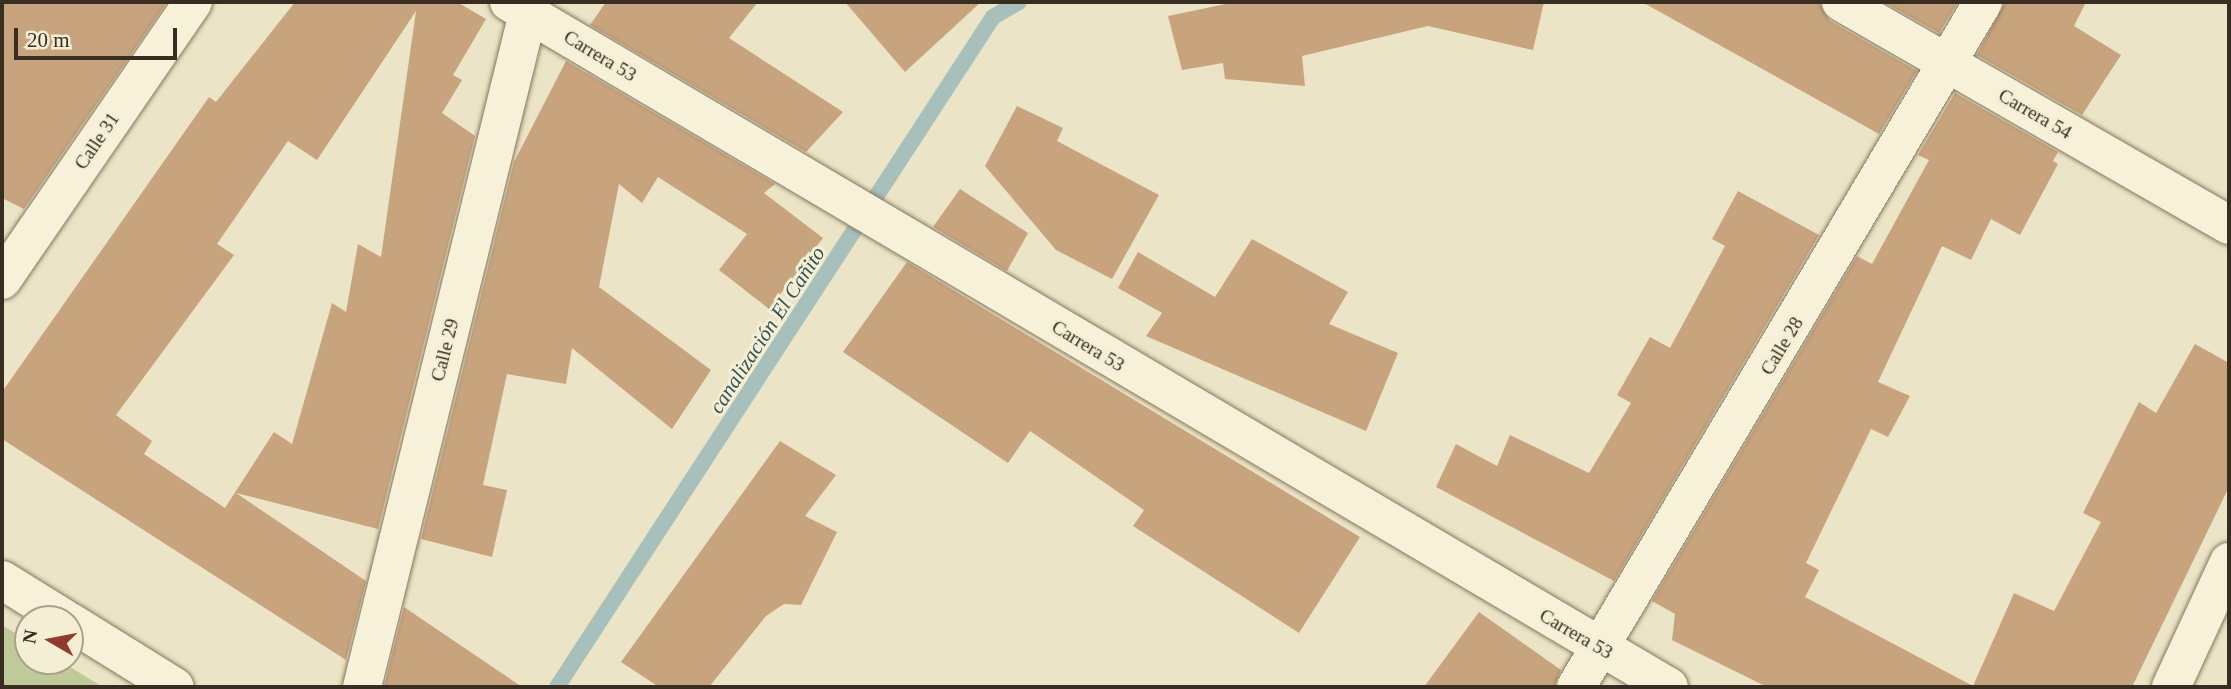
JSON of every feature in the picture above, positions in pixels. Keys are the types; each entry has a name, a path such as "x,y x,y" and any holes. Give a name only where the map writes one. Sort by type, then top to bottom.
{"street":[{"name":"Calle 31","path":"2,281 192,2"},
{"name":"Carrera 54","path":"1841,2 2229,225"},
{"name":"Calle 28","path":"1576,687 1950,65 1983,2"},
{"name":"Carrera 53","path":"518,7 821,189 1600,649 1669,687"},
{"name":"Calle 29","path":"362,687 518,7"},
{"path":"2171,687 2229,562"},
{"path":"2,580 42,605"},
{"path":"84,631 175,687"}],"green space":[{"path":"2,625 14,632 14,675 83,675 103,687 2,687"}],"building":[{"path":"2,2 167,2 24,209 2,198"},
{"path":"295,2 457,2 486,19 453,75 462,80 442,113 475,136 378,529 236,493 366,581 346,660 2,439 2,392 209,97 216,102","holes":["416,11 381,257 358,244 346,312 332,303 292,444 274,432 225,508 144,454 152,441 116,415 234,255 217,244 288,141 317,160"]},
{"path":"606,2 758,2 729,38 843,112 806,152 590,25"},
{"path":"845,2 981,2 905,72"},
{"path":"1235,2 1544,2 1533,50 1428,26 1302,56 1305,86 1225,79 1223,63 1182,70 1168,16"},
{"path":"1642,2 1819,2 1830,21 1917,71 1879,134"},
{"path":"1884,2 1958,2 1939,33"},
{"path":"2005,2 2086,2 2074,26 2121,55 2082,115 1977,55"},
{"path":"566,61 775,184 764,193 823,238 769,309 719,270 747,234 658,177 642,203 619,184 599,287 711,370 672,429 572,348 566,384 507,374 483,485 507,490 492,557 421,539 514,162"},
{"path":"1955,93 2058,152 2053,161 2058,164 2020,235 1991,219 1971,260 1942,246 1878,382 1910,396 1888,437 1871,429 1806,563 1819,570 1805,597 1973,686 2014,593 2054,611 2101,522 2083,513 2139,402 2156,413 2195,344 2229,363 2229,487 2132,687 1767,687 1672,640 1675,614 1652,601 1857,256 1872,264 1929,160 1918,155"},
{"path":"1017,106 1063,128 1057,141 1159,195 1112,279 1056,250 985,166"},
{"path":"960,189 1028,233 1007,271 933,227"},
{"path":"1738,191 1819,235 1614,581 1436,487 1456,444 1497,466 1510,435 1589,473 1631,403 1617,395 1650,337 1670,348 1725,246 1712,239"},
{"path":"1252,239 1348,292 1329,324 1398,353 1366,431 1146,336 1162,313 1118,288 1138,252 1215,297"},
{"path":"907,262 1360,537 1299,633 1133,526 1144,510 1030,431 1008,463 843,352"},
{"path":"780,441 836,475 805,516 837,532 801,605 784,604 766,616 709,687 659,687 621,662"},
{"path":"404,607 522,687 384,687"},
{"path":"1479,612 1561,670 1554,687 1424,687"}],"waterway":[{"name":"canalización El Cañito","path":"557,687 993,17 1019,2"}]}
